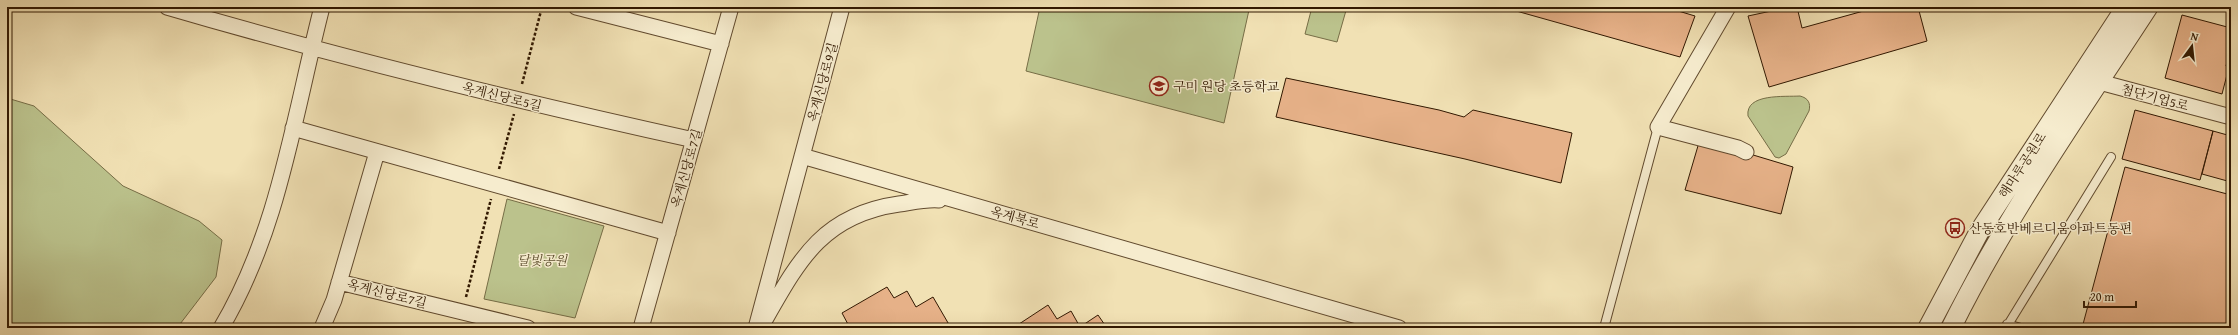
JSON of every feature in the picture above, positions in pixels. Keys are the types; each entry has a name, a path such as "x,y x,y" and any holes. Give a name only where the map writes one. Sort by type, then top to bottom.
{"street":[{"name":"옥계신당로5길","path":"167,7 311,48 517,101 694,140"},
{"path":"221,328 239,297 267,226 293,128 322,7"},
{"path":"576,7 721,44"},
{"name":"옥계신당로7길","path":"641,328 731,7"},
{"name":"옥계신당로9길","path":"802,156 842,7"},
{"path":"1728,7 1658,127 1738,148 1746,152"},
{"name":"해마루공원로","path":"1928,328 1979,232 2126,7"},
{"name":"해마루공원로","path":"1951,328 1974,280 2015,210 2148,7"},
{"name":"첨단기업5로","path":"2080,77 2231,117"},
{"path":"293,128 668,233"},
{"name":"옥계신당로7길","path":"322,328 334,300 377,152"},
{"path":"756,328 802,156"},
{"name":"옥계북로","path":"802,156 1399,328"},
{"path":"761,328 795,268 808,251 826,234 844,221 886,206 929,199 971,205"},
{"name":"옥계신당로7길","path":"339,282 528,328"}],"lane":[{"path":"1604,328 1658,127"},
{"path":"2021,328 2006,326 2111,157"}],"green space":[{"path":"1040,7 1238,7 1249,10 1224,123 1026,71"},
{"path":"1312,7 1347,7 1337,42 1305,34"},
{"path":"1800,96 1808,101 1810,106 1809,111 1786,154 1779,158 1775,157 1748,116 1749,109 1753,103 1759,100 1776,97"},
{"path":"7,98 34,106 123,186 199,221 222,240 216,277 177,328 7,328"},
{"name":"달빛공원","path":"507,199 604,226 575,318 484,299"}],"building":[{"path":"1502,7 1665,7 1695,16 1680,57"},
{"path":"1790,7 1797,7 1802,28 1878,7 1918,7 1927,41 1769,87 1748,16"},
{"path":"2182,15 2231,28 2231,47 2226,66 2229,67 2222,94 2165,78"},
{"path":"1286,78 1439,110 1464,117 1473,110 1572,133 1561,183 1465,159 1276,117"},
{"path":"2135,110 2213,131 2200,180 2122,159"},
{"path":"2213,131 2231,136 2231,182 2202,174"},
{"path":"1700,139 1793,167 1781,214 1685,190"},
{"path":"2125,167 2231,195 2231,328 2082,328"},
{"path":"887,287 894,298 907,291 916,307 933,297 951,328 850,328 842,313"},
{"path":"1048,305 1057,319 1071,311 1080,327 1098,315 1107,328 1013,328"}],"place":[{"name":"구미 원당 초등학교","path":"1159,86"},
{"name":"산동호반베르디움아파트동편","path":"1955,228"}]}
